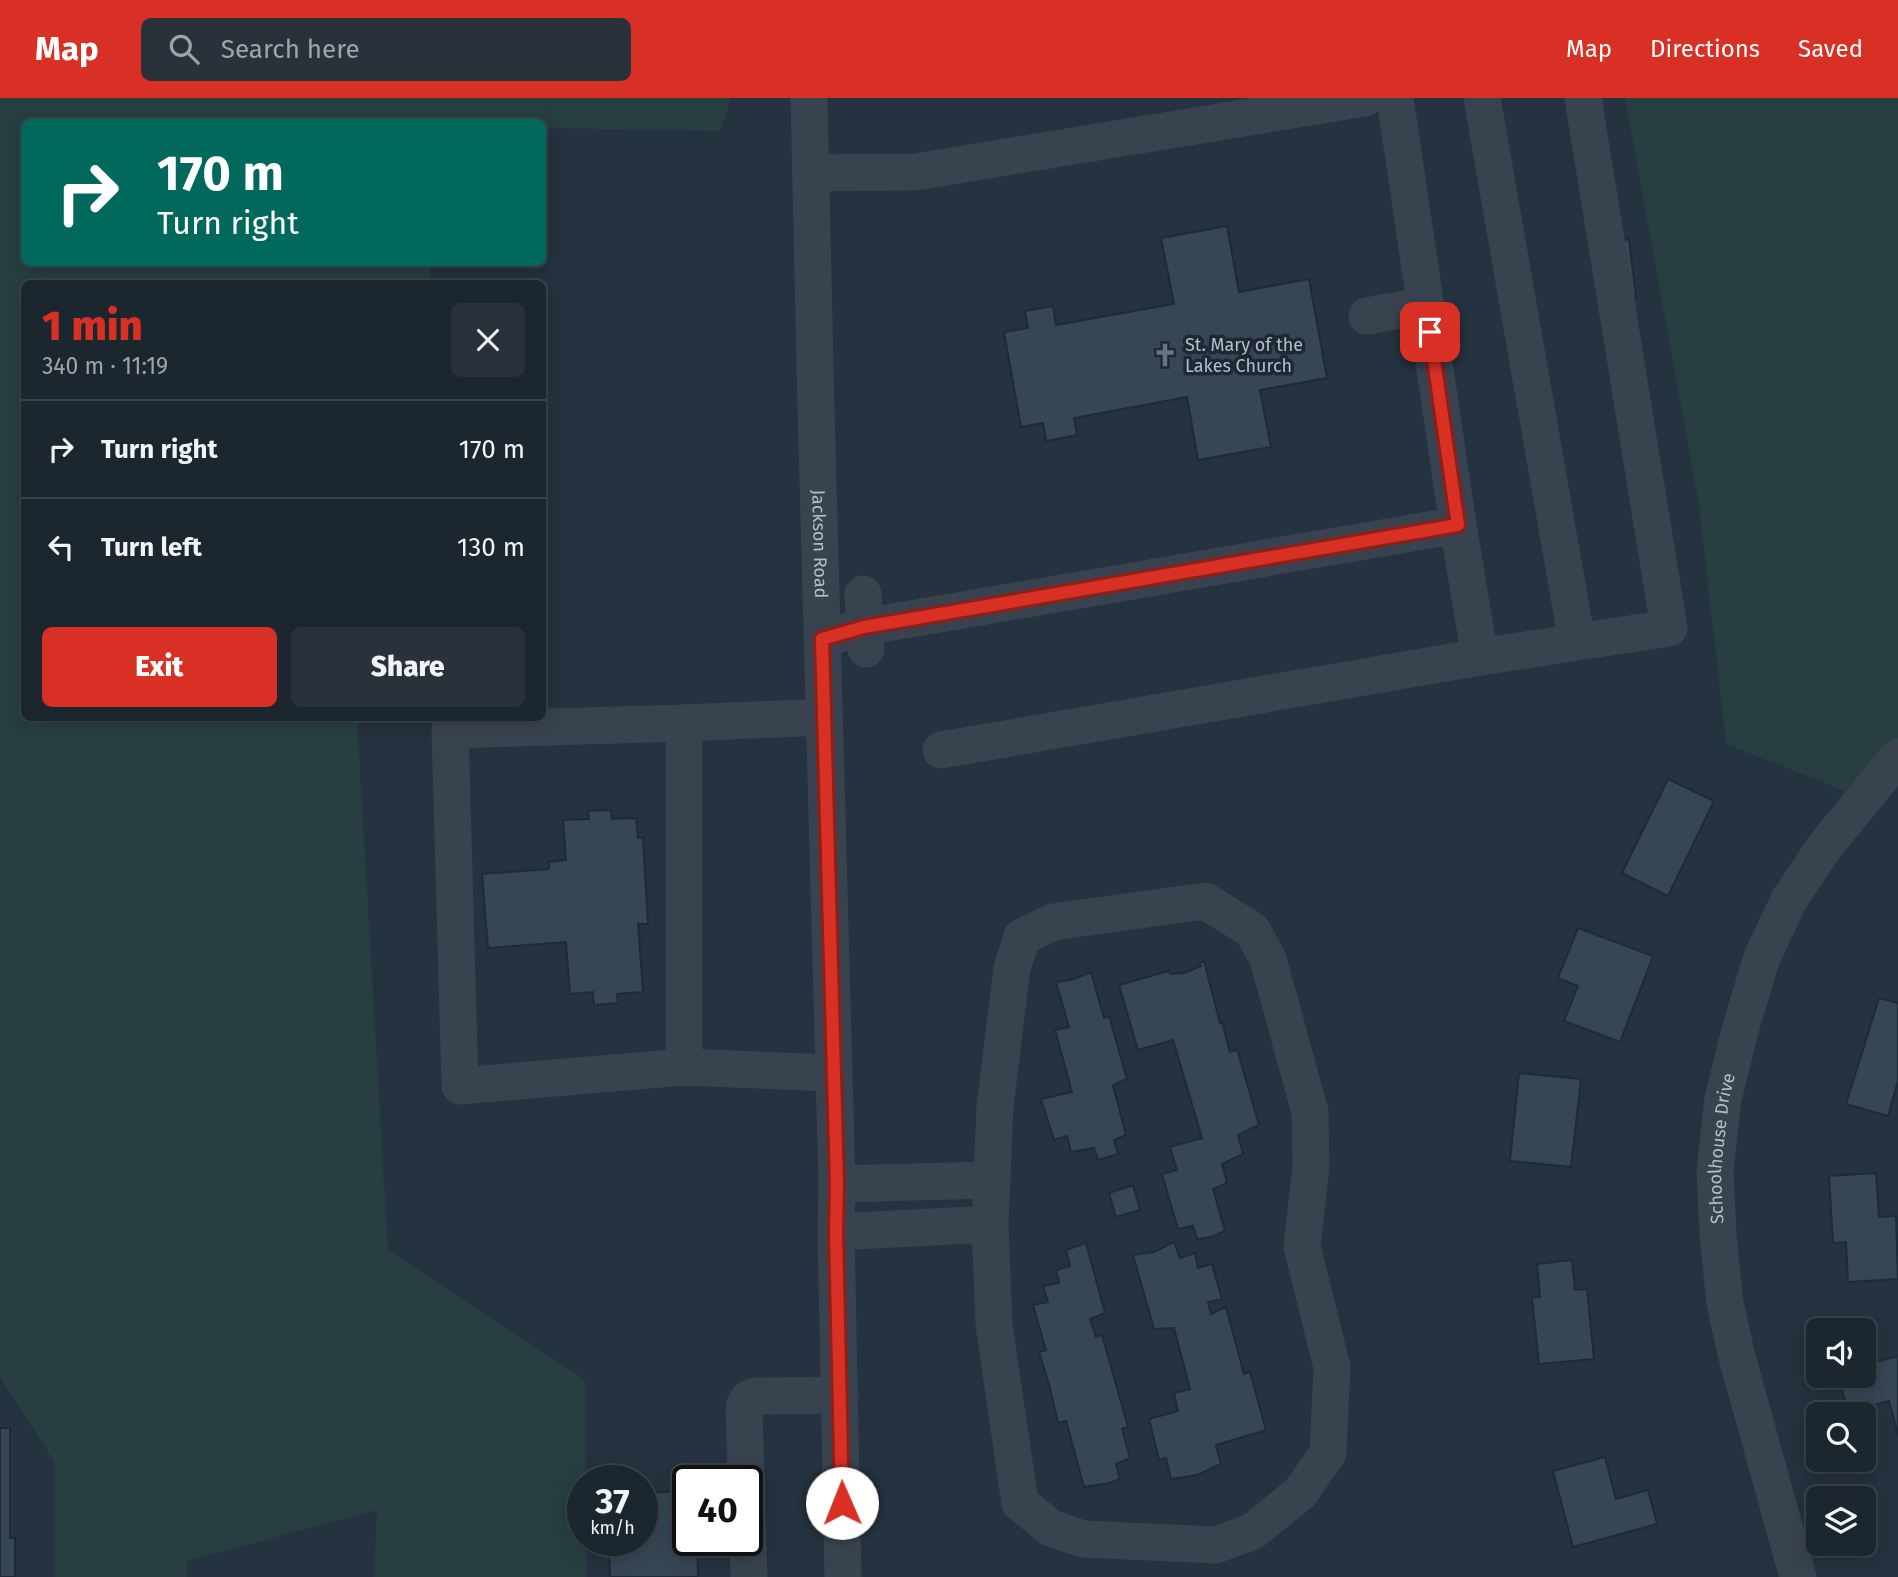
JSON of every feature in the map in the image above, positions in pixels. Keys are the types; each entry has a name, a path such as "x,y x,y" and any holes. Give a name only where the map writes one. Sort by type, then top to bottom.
{"street":[{"name":"Jackson Road","path":"809,98 832,1073 837,1184 843,1577"},
{"path":"811,173 915,172 1111,128 1365,98"},
{"path":"1395,98 1480,657"},
{"path":"1482,98 1577,642"},
{"path":"941,750 1480,657 1669,628 1583,98"},
{"path":"1367,316 1426,305"},
{"path":"822,639 865,624 1458,525"},
{"path":"824,717 450,730 460,1086 684,1067 832,1073"},
{"path":"684,723 684,1067"},
{"name":"Schoolhouse Drive","path":"1798,1577 1737,1357 1725,1303 1715,1171 1722,1111 1740,1030 1762,957 1789,900 1825,846 1898,757"},
{"path":"1205,901 1252,930 1268,959 1310,1112 1311,1167 1302,1246 1332,1367 1328,1453 1300,1493 1252,1532 1214,1545 1083,1539 1051,1528 1020,1503 995,1325 990,1224 995,1107 1012,968 1022,937 1053,922 1205,901"},
{"path":"837,1184 992,1180"},
{"path":"836,1232 990,1224"},
{"path":"746,1465 744,1407 748,1399 757,1396 840,1395"},
{"path":"748,1556 749,1577"}],"green space":[{"path":"0,98 731,98 720,131 546,128 546,119 21,119 21,266 430,266 430,280 21,280 21,721 357,721 388,1250 585,1380 586,1465 567,1465 567,1556 586,1556 586,1577 374,1577 377,1510 187,1561 187,1577 55,1577 55,1463 0,1377"},
{"path":"1625,98 1898,98 1898,757 1865,799 1726,744 1699,505"}],"building":[{"name":"St. Mary of the Lakes Church","path":"1227,226 1239,292 1309,279 1327,378 1260,390 1271,447 1198,460 1187,397 1074,418 1077,435 1046,441 1043,423 1021,427 1004,332 1028,328 1025,311 1053,306 1056,325 1174,304 1161,238"},
{"path":"1629,239 1636,297 1623,300 1615,242"},
{"path":"1668,779 1714,801 1668,896 1622,873"},
{"path":"611,810 612,819 636,818 638,838 643,838 648,924 638,924 643,992 617,994 618,1003 594,1005 593,992 570,994 566,942 488,948 482,874 549,869 549,862 566,860 563,820 589,819 588,811"},
{"path":"1578,928 1653,956 1620,1042 1564,1021 1578,986 1558,978"},
{"path":"1204,961 1220,1023 1222,1022 1230,1052 1237,1049 1259,1125 1238,1135 1243,1154 1222,1164 1227,1183 1213,1189 1225,1231 1197,1239 1193,1226 1178,1229 1162,1174 1177,1170 1170,1147 1202,1138 1173,1040 1138,1050 1119,985 1169,971 1170,974 1185,973 1201,966 1200,963"},
{"path":"1091,972 1104,1018 1109,1016 1127,1079 1113,1085 1126,1135 1114,1140 1118,1154 1098,1160 1094,1148 1071,1152 1067,1136 1054,1140 1041,1099 1072,1092 1055,1030 1069,1027 1056,982"},
{"path":"1879,998 1898,1003 1898,1081 1888,1116 1846,1104"},
{"path":"1519,1073 1581,1079 1571,1167 1510,1161"},
{"path":"1876,1173 1879,1217 1896,1216 1898,1279 1848,1282 1846,1242 1833,1243 1829,1176"},
{"path":"1133,1185 1140,1210 1116,1217 1109,1193"},
{"path":"1174,1242 1180,1258 1195,1253 1198,1268 1212,1264 1222,1299 1208,1302 1211,1314 1226,1307 1244,1374 1250,1372 1266,1430 1216,1445 1221,1464 1197,1475 1171,1479 1166,1458 1159,1460 1149,1419 1178,1411 1174,1393 1190,1389 1174,1328 1154,1329 1133,1255 1154,1252"},
{"path":"1086,1243 1105,1313 1090,1319 1096,1337 1102,1335 1128,1427 1122,1429 1130,1458 1116,1464 1120,1479 1084,1487 1066,1421 1058,1423 1039,1352 1046,1350 1033,1305 1048,1302 1043,1286 1059,1283 1056,1270 1070,1266 1066,1250"},
{"path":"1572,1260 1575,1290 1587,1289 1594,1359 1539,1364 1532,1298 1540,1297 1537,1264"},
{"path":"1898,1356 1898,1435 1889,1401 1876,1404 1876,1402 1845,1402 1841,1388 1876,1388 1876,1362"},
{"path":"0,1428 10,1428 10,1538 15,1538 15,1577 0,1577"},
{"path":"1605,1457 1616,1499 1648,1490 1657,1524 1573,1547 1553,1471"},
{"path":"658,1492 672,1492 672,1556 697,1556 698,1577 610,1577 609,1556 658,1556"}],"place":[{"name":"St. Mary of the Lakes Church","path":"1165,355"}],"route":[{"path":"842,1503 837,1184 822,639 864,627 1458,525 1430,332"}]}
